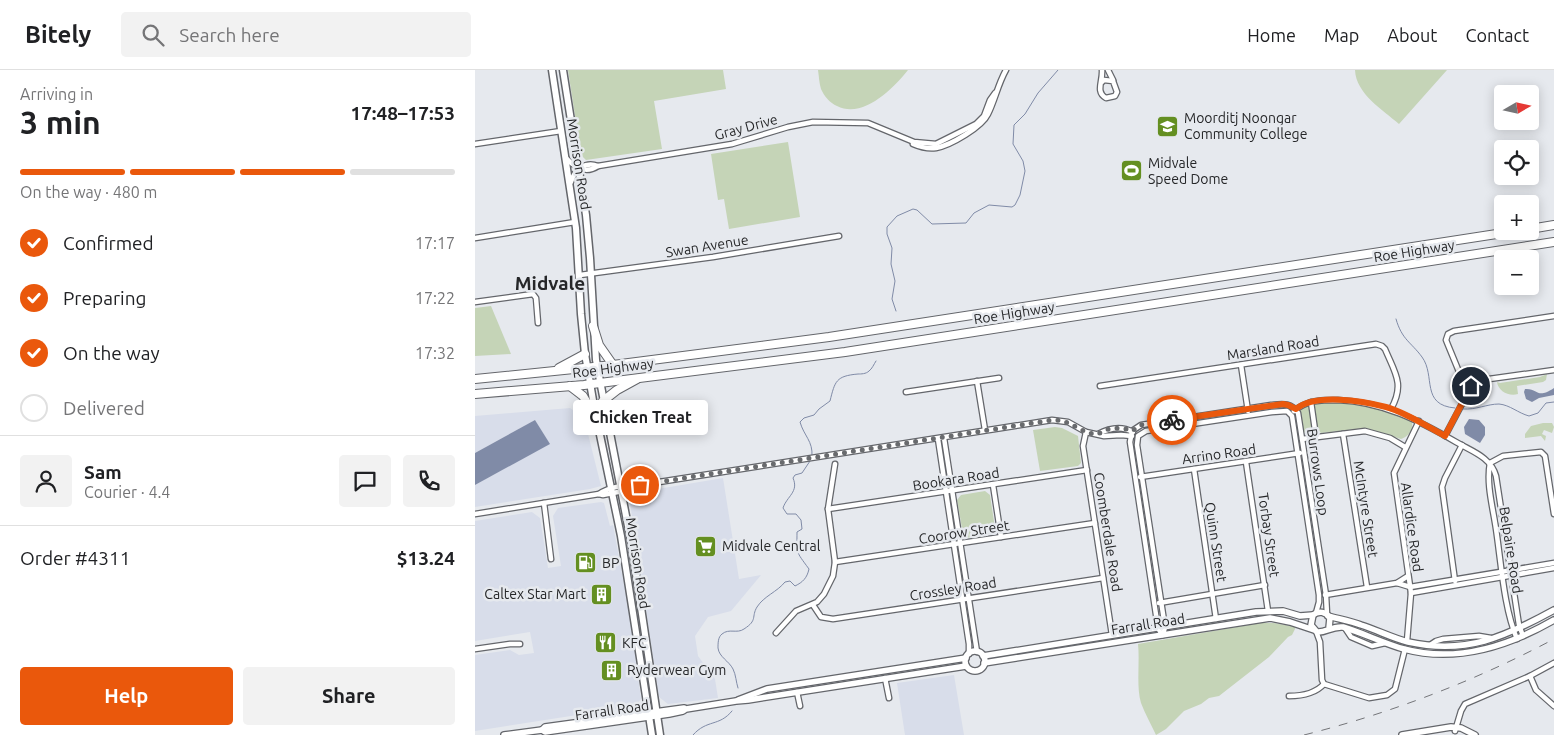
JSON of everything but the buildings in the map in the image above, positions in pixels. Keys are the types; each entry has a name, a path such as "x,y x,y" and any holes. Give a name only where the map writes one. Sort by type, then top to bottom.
{"highway":[{"path":"1539,228 1554,225"},
{"name":"Roe Highway","path":"475,379 597,367 829,337 1494,234"},
{"name":"Roe Highway","path":"475,395 570,386 845,352 1554,242"},
{"path":"593,326 599,344 613,365"},
{"path":"555,370 585,354"},
{"path":"603,401 617,390 638,378"},
{"path":"570,386 583,396 596,418"}],"main road":[{"name":"Morrison Road","path":"552,70 575,222 581,323 585,354 596,418 613,491 652,735"},
{"name":"Morrison Road","path":"563,70 589,241 597,367 640,596 661,735"},
{"path":"1554,610 1516,630 1478,643 1460,646 1407,642 1322,612 1314,614 1311,622 1315,630 1320,632 1327,629 1344,628 1405,649 1436,654 1460,654 1492,648 1554,620"},
{"name":"Farrall Road","path":"980,654 1268,611 1283,611 1300,616 1314,614"},
{"path":"1327,615 1331,622 1327,629"},
{"name":"Farrall Road","path":"984,663 1270,618 1315,630"},
{"path":"980,654 984,663 981,669 975,671 966,666 967,656 980,654"},
{"name":"Farrall Road","path":"736,701 762,690 967,656"},
{"path":"952,660 953,668"},
{"name":"Farrall Road","path":"504,735 542,730 545,732 682,707 686,709 966,666"},
{"path":"846,677 848,684"},
{"path":"820,681 821,688"},
{"path":"788,686 789,693"},
{"path":"762,690 764,697"},
{"path":"1402,735 1455,729 1474,735"}],"street":[{"name":"Gray Drive","path":"579,168 593,164 598,166 733,144 789,127 813,122 868,123 899,135 921,147 936,148 979,126 987,115 1005,70"},
{"path":"1102,70 1101,94 1104,97 1110,98 1116,93 1109,70"},
{"path":"1101,83 1104,80 1113,81"},
{"path":"475,144 561,130"},
{"path":"566,158 579,168 571,178 570,187"},
{"path":"475,238 575,222"},
{"name":"Swan Avenue","path":"579,276 839,236"},
{"path":"475,302 529,294 535,295 539,323"},
{"path":"1470,389 1462,379 1448,345 1446,340 1448,334 1454,331 1554,316"},
{"name":"Marsland Road","path":"1100,386 1379,345 1385,349 1399,383 1398,392 1391,409"},
{"path":"1241,365 1249,415"},
{"path":"1445,436 1475,383 1482,380 1554,370"},
{"path":"906,392 999,378"},
{"path":"977,381 985,430"},
{"path":"475,514 599,494 603,495 632,484 640,485 1057,420 1068,422 1086,432 1106,436 1131,434 1138,436 1146,431 1202,422 1272,412 1283,411 1291,413 1301,405 1329,400 1354,401 1391,409 1462,445 1482,456 1490,463 1503,456 1541,452 1545,456 1554,514"},
{"path":"1311,402 1316,437"},
{"path":"1162,635 1143,529 1130,442 1131,434 1141,425 1248,408 1286,404 1296,409"},
{"path":"1271,405 1272,412"},
{"name":"Burrows Loop","path":"1296,409 1326,595 1327,615"},
{"path":"1224,412 1225,419"},
{"name":"Burrows Loop","path":"1291,413 1319,596 1314,614"},
{"path":"1201,416 1202,422"},
{"path":"1176,419 1177,426"},
{"name":"Allardice Road","path":"1407,642 1411,593 1394,478 1395,469 1419,422"},
{"path":"1153,423 1155,430"},
{"path":"1302,439 1365,431 1390,438 1405,447"},
{"name":"Coomberdale Road","path":"1086,432 1083,446 1112,635"},
{"name":"McIntyre Street","path":"1343,434 1367,587"},
{"path":"1138,436 1142,476 1161,602 1161,628"},
{"path":"944,438 968,598 980,654"},
{"path":"938,439 962,599 967,656"},
{"path":"1455,583 1442,487 1462,445"},
{"name":"Arrino Road","path":"1136,477 1304,453"},
{"name":"Torbay Street","path":"1246,462 1268,611"},
{"name":"Belpaire Road","path":"1490,463 1496,476 1516,630"},
{"name":"Belpaire Road","path":"1490,463 1489,479 1503,575 1516,630 1520,637"},
{"path":"776,633 795,611 813,605 821,598 835,570 828,509 835,464"},
{"name":"Quinn Street","path":"1194,469 1216,619"},
{"name":"Bookara Road","path":"828,509 952,492 1087,470"},
{"path":"1548,471 1554,470"},
{"path":"993,485 1001,537"},
{"path":"1303,490 1310,489"},
{"path":"544,503 551,559"},
{"path":"1140,505 1146,504"},
{"path":"1306,515 1313,513"},
{"path":"949,519 956,518"},
{"name":"Coorow Street","path":"835,562 1095,523"},
{"path":"1143,529 1150,528"},
{"path":"1310,539 1317,538"},
{"path":"1147,553 1153,552"},
{"path":"1314,563 1321,562"},
{"path":"1510,574 1554,563"},
{"path":"1411,593 1480,578 1554,568"},
{"path":"958,573 965,572"},
{"path":"1397,583 1408,576"},
{"path":"1151,578 1157,577"},
{"name":"Crossley Road","path":"813,605 821,616 833,619 1103,578"},
{"path":"1319,596 1397,583 1410,587 1433,587"},
{"path":"1155,603 1265,585"},
{"path":"966,629 973,627"},
{"path":"1321,642 1327,629"},
{"path":"1315,630 1321,642 1322,680 1324,684"},
{"path":"475,649 520,644"},
{"path":"1324,684 1369,698 1387,695 1395,689 1405,649"},
{"path":"1455,729 1465,704 1530,676 1554,663"},
{"path":"1530,676 1536,690 1554,706"},
{"path":"885,678 889,698"},
{"path":"1289,696 1298,696 1316,691 1324,684"},
{"path":"797,692 800,706"}],"shaded area":[{"path":"570,408 584,418 601,486 475,507 475,485 549,443 535,420 475,453 475,416"},
{"path":"723,478 739,579 761,575 731,611 708,617 695,636 698,656 715,679 718,698 668,704 659,697 630,503 632,497 640,492"},
{"path":"604,503 610,526 613,525 630,617 641,699 635,706 475,731 475,655 510,650 519,655 534,653 530,632 475,641 475,521 532,512 540,518 548,568 561,566 553,516 558,508"},
{"path":"954,675 964,735 905,735 897,683"}],"green space":[{"path":"568,70 723,70 726,89 654,101 662,149 586,160 581,155"},
{"path":"818,70 908,70 877,100 857,109 847,109 834,105 822,92"},
{"path":"1355,70 1447,70 1399,124 1365,94 1360,87"},
{"path":"788,142 800,217 729,229 724,199 718,200 711,154"},
{"path":"491,306 511,354 475,356 475,308"},
{"path":"1547,374 1546,380 1543,382 1517,386 1518,394 1515,395 1502,391 1497,382 1540,377"},
{"path":"1319,401 1364,403 1410,419 1412,428 1407,436 1401,439 1366,428 1321,433 1318,430 1314,406"},
{"path":"1304,405 1309,405 1314,430 1311,435 1302,431 1299,412"},
{"path":"1552,423 1554,427 1552,433 1544,430 1542,434 1546,436 1545,441 1541,436 1525,438 1525,434 1531,426"},
{"path":"1062,428 1078,436 1081,463 1078,466 1040,471 1033,430"},
{"path":"985,491 990,495 995,528 992,533 966,538 963,534 957,500 961,495"},
{"path":"1260,623 1274,623 1296,627 1292,635 1269,657 1219,696 1209,698 1201,704 1184,711 1166,729 1156,735 1141,703 1138,682 1138,644"}],"water":[{"path":"1554,388 1554,395 1539,398 1532,402 1526,399 1524,392 1525,389 1530,389 1538,393 1544,393"},
{"path":"1469,419 1479,420 1485,427 1485,435 1480,443 1465,434 1464,427"},
{"path":"535,420 550,444 475,485 475,453"}],"waterway":[{"path":"896,311 892,299 895,281 891,264 892,248 887,234 887,227 897,216 913,209 917,210 932,224 966,223 974,213 989,205 1012,207 1015,205 1020,195 1025,171 1023,161 1013,144 1014,125 1025,114 1038,93 1058,70"},
{"path":"1396,319 1404,336 1422,357 1426,365 1433,396 1444,406 1455,408"},
{"path":"812,456 810,442 800,422 804,418 814,415 830,401 835,384 841,378 866,373 876,361"},
{"path":"1463,409 1499,404 1529,416 1538,413 1546,403 1554,402"},
{"path":"738,688 733,669 719,651 719,638 727,631 739,631 748,626 753,621 755,610 760,603 785,582 790,581 795,586 806,577 809,569 799,555 797,548 797,532 802,529 801,520 796,514 787,514 783,508 794,490 793,478 795,475 802,473 810,461"},
{"path":"693,735 698,730 722,719 732,711"}],"railway":[{"path":"1304,735 1401,706 1494,669 1554,639"}],"way so far":[{"path":"640,485 1052,420 1068,422 1086,432 1098,434 1105,430 1120,428 1132,431 1141,425 1172,420"}],"place":[{"name":"Moorditj Noongar Community College","path":"1168,126"},
{"name":"Midvale Speed Dome","path":"1132,171"},
{"name":"Chicken Treat","path":"640,485"},
{"name":"Midvale Central","path":"706,546"},
{"name":"BP","path":"586,563"},
{"name":"Caltex Star Mart","path":"602,594"},
{"name":"KFC","path":"606,643"},
{"name":"Ryderwear Gym","path":"611,670"}],"district":[{"name":"Midvale","path":"550,283"}],"route":[{"path":"1172,420 1283,404 1296,409 1306,403 1329,400 1361,402 1385,407 1405,415 1445,436 1471,386"}]}
